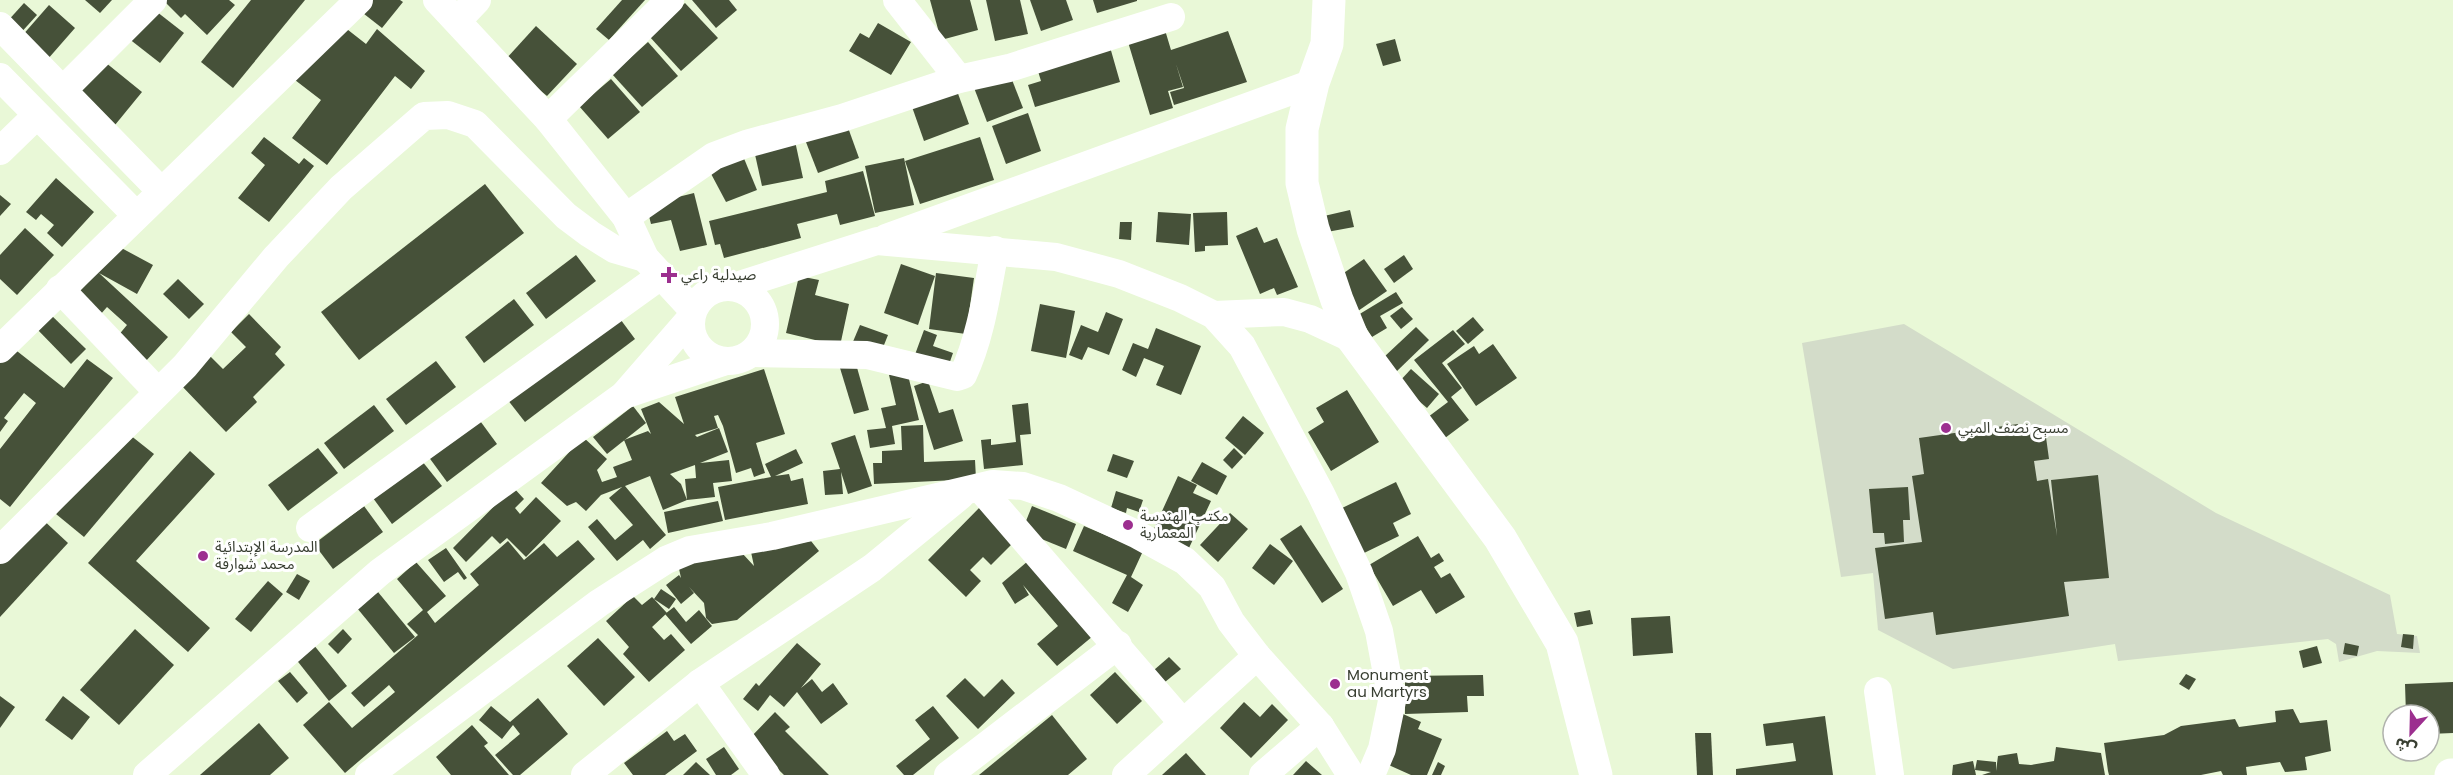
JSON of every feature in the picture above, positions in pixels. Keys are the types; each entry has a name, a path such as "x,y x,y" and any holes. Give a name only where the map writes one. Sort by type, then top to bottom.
{"main road":[{"path":"1329,0 1327,44 1313,83 1302,129 1302,183 1313,229 1353,339 1500,538 1562,643 1596,775"}],"street":[{"path":"63,90 153,0"},
{"path":"0,349 359,0"},
{"path":"437,0 468,10 548,119 627,218 653,266 692,314 691,333 697,347 709,357 723,362"},
{"path":"548,119 670,0"},
{"path":"897,0 959,79"},
{"path":"627,218 714,156 746,144 842,118 959,79 1009,68 1171,17"},
{"path":"0,26 161,191"},
{"path":"0,77 136,215"},
{"path":"147,775 380,572 624,395 692,314 705,294 877,241 1313,83"},
{"path":"0,550 185,366 276,257 341,188 424,116 448,115 476,124 566,216 614,249 653,266"},
{"path":"0,151 36,116"},
{"path":"877,241 1056,257 1119,274 1180,298 1214,315 1242,346 1321,494 1359,573 1379,632 1392,701 1382,749 1371,775"},
{"path":"752,353 867,355 957,377 963,375 983,308 995,250"},
{"path":"309,528 653,266"},
{"path":"624,395 723,362 743,359 752,353 762,340 765,324 788,269"},
{"path":"733,287 752,296 759,304 765,324"},
{"path":"60,289 158,392"},
{"path":"1214,315 1284,312 1310,319 1353,339"},
{"path":"369,775 599,603 666,560 690,550 772,536 993,484 1023,486 1059,498 1136,534 1185,561 1212,587 1231,622 1257,656 1320,726 1352,775"},
{"path":"972,490 1118,645 1182,722"},
{"path":"595,772 700,683 872,568 972,490"},
{"path":"948,775 1118,645"},
{"path":"1126,775 1257,656"},
{"path":"700,683 766,775"},
{"path":"1878,691 1890,775"},
{"path":"1263,775 1320,726"}],"green space":[{"name":"مسبح نصف المبي","path":"1904,324 2216,513 2390,595 2397,634 2417,636 2420,653 2377,651 2339,662 2336,644 2328,639 2118,661 2115,644 1953,669 1878,630 1873,573 1841,577 1802,343"}],"building":[{"path":"85,0 112,0 100,13"},
{"path":"167,0 229,0 235,5 207,35 185,14 181,18 165,2"},
{"path":"251,0 305,0 233,88 201,62"},
{"path":"367,0 400,0 403,2 382,28 359,10"},
{"path":"622,0 645,0 609,40 596,29"},
{"path":"692,0 729,0 737,10 716,28"},
{"path":"930,0 970,0 978,30 941,40"},
{"path":"986,0 1020,0 1028,34 995,41"},
{"path":"1030,0 1066,0 1073,20 1041,31"},
{"path":"1093,0 1137,0 1137,1 1097,13"},
{"path":"24,3 37,15 18,36 5,24"},
{"path":"685,3 718,38 681,71 649,36"},
{"path":"49,5 75,28 47,60 21,37"},
{"path":"152,8 184,33 160,63 128,38"},
{"path":"878,23 911,42 891,75 849,51 860,33 869,38"},
{"path":"343,26 366,44 377,29 425,71 411,89 395,76 327,165 292,138 321,100 295,80"},
{"path":"536,26 577,64 547,96 504,61"},
{"path":"1165,30 1171,50 1228,31 1247,82 1174,105 1170,92 1184,88 1176,64 1183,87 1168,91 1173,108 1150,115 1128,42"},
{"path":"1395,39 1401,61 1383,66 1376,44"},
{"path":"648,42 678,76 642,107 612,74"},
{"path":"1110,47 1120,82 1035,107 1028,85 1041,81 1037,68"},
{"path":"100,58 142,92 115,125 73,91"},
{"path":"1009,72 1023,108 987,122 973,85"},
{"path":"611,79 640,112 608,139 579,106"},
{"path":"956,88 969,124 924,141 911,104"},
{"path":"1028,113 1041,151 1006,164 992,126"},
{"path":"846,122 859,158 818,173 804,137"},
{"path":"264,137 299,164 304,158 314,166 269,222 238,198 265,165 251,153"},
{"path":"980,137 994,180 920,204 905,161"},
{"path":"795,141 803,178 762,186 754,150"},
{"path":"743,156 757,190 726,202 709,170"},
{"path":"904,158 914,205 875,213 865,166"},
{"path":"863,171 875,216 840,225 837,214 797,224 801,238 724,258 720,244 715,245 709,221 827,192 825,181"},
{"path":"56,178 94,212 62,247 47,233 54,225 41,214 36,220 26,212"},
{"path":"485,184 524,233 359,360 321,312"},
{"path":"694,193 707,245 680,251 671,220 651,224 648,212 662,201"},
{"path":"0,195 11,204 0,216"},
{"path":"1350,210 1354,227 1327,232 1324,216"},
{"path":"1158,212 1191,214 1189,245 1156,242"},
{"path":"1227,212 1228,245 1205,246 1205,251 1195,252 1193,213"},
{"path":"1120,222 1132,222 1131,240 1119,239"},
{"path":"1257,227 1264,243 1277,238 1298,287 1277,295 1274,288 1260,294 1236,236"},
{"path":"25,228 54,255 17,295 0,279 0,255"},
{"path":"114,244 153,265 137,294 99,273 168,337 145,362 117,337 127,325 107,307 100,315 77,294 98,272"},
{"path":"576,255 596,281 546,319 526,293"},
{"path":"1404,255 1413,269 1394,283 1384,269"},
{"path":"1364,259 1387,291 1358,311 1335,279"},
{"path":"901,264 935,276 918,325 884,313"},
{"path":"936,273 974,278 966,334 929,329"},
{"path":"799,276 819,280 815,295 849,304 840,346 786,333"},
{"path":"178,279 204,304 189,319 163,294"},
{"path":"1396,292 1403,303 1380,316 1387,328 1372,337 1358,315"},
{"path":"514,299 534,325 484,363 465,337"},
{"path":"1040,304 1075,311 1066,358 1031,351"},
{"path":"1402,307 1413,319 1401,329 1390,316"},
{"path":"615,312 635,339 525,422 504,395"},
{"path":"1106,312 1123,319 1109,355 1088,347 1082,360 1069,355 1081,325 1098,332"},
{"path":"49,313 86,349 71,364 35,327"},
{"path":"249,314 281,347 275,354 285,365 253,397 257,402 226,432 179,383 208,354 223,369 246,347 231,332"},
{"path":"1473,317 1484,330 1468,344 1456,331"},
{"path":"860,325 888,335 880,355 852,344"},
{"path":"1416,327 1429,340 1396,372 1383,358"},
{"path":"1156,328 1201,346 1181,395 1156,385 1164,366 1144,358 1136,377 1122,370 1133,343 1148,349"},
{"path":"924,330 937,335 933,346 953,353 946,373 913,360"},
{"path":"1453,330 1465,344 1442,363 1462,388 1451,397 1469,420 1445,438 1428,417 1448,402 1414,360"},
{"path":"8,344 64,388 87,359 113,378 10,507 0,499 0,449 36,403 24,393 4,418 8,421 0,432 0,353"},
{"path":"1493,344 1517,378 1476,406 1447,364 1474,346 1479,354"},
{"path":"436,361 456,387 406,425 386,399"},
{"path":"856,364 869,410 854,414 840,368"},
{"path":"764,369 785,434 756,443 765,473 754,477 751,468 736,473 723,426 718,415 714,416 718,428 695,435 697,437 719,428 728,452 700,463 729,460 732,481 713,483 715,497 687,500 663,510 650,476 625,486 666,535 650,549 643,540 617,561 588,527 597,519 615,540 633,525 609,498 622,487 601,495 586,511 576,502 567,506 541,483 583,437 607,459 597,470 602,482 617,477 613,467 632,460 624,440 648,431 651,434 641,409 659,402 684,424 675,397","holes":["695,465 696,478 685,479 687,500 681,484 670,474"]},
{"path":"1411,369 1439,394 1427,408 1398,383"},
{"path":"907,371 919,420 892,426 895,444 870,448 867,430 886,428 881,408 896,405 889,375"},
{"path":"928,381 939,413 953,409 963,441 934,450 914,386"},
{"path":"1347,390 1379,442 1331,471 1308,432 1324,422 1316,408"},
{"path":"1028,403 1031,434 1020,435 1023,465 984,469 981,440 991,439 991,445 1016,442 1012,405"},
{"path":"374,405 394,431 344,469 324,443"},
{"path":"633,406 646,423 607,454 593,437"},
{"path":"1243,416 1264,433 1245,455 1225,438"},
{"path":"478,418 497,444 447,482 428,456"},
{"path":"2018,424 2019,433 2045,430 2049,459 2034,461 2037,481 2048,479 2057,536 2051,480 2098,475 2109,578 2064,582 2069,616 1936,635 1933,612 1885,619 1875,548 1922,542 1912,476 1924,474 1919,438"},
{"path":"923,425 924,462 975,460 976,479 874,484 873,463 882,463 882,451 902,450 901,426"},
{"path":"125,431 154,454 84,537 56,514"},
{"path":"855,435 872,486 848,494 841,472 843,494 825,495 823,471 840,469 831,443"},
{"path":"318,448 338,473 288,511 268,485"},
{"path":"1234,448 1243,457 1232,469 1223,460"},
{"path":"796,449 803,463 775,476 789,474 791,481 803,478 808,504 725,520 718,487 771,477 765,464"},
{"path":"190,451 215,474 136,561 210,628 188,652 88,563"},
{"path":"1113,454 1134,461 1127,478 1107,471"},
{"path":"422,461 442,486 392,524 373,498"},
{"path":"1202,462 1227,476 1217,495 1191,481"},
{"path":"1178,476 1197,485 1193,493 1211,501 1189,548 1153,531"},
{"path":"1396,482 1411,514 1393,523 1399,536 1362,554 1340,509"},
{"path":"513,487 524,499 515,508 520,514 536,497 561,521 526,557 507,538 500,544 492,536 466,562 453,548"},
{"path":"1908,487 1910,520 1903,520 1904,542 1885,544 1884,533 1873,533 1869,489"},
{"path":"1116,491 1143,500 1139,512 1127,508 1126,513 1111,508"},
{"path":"718,501 723,521 668,533 664,512"},
{"path":"364,506 383,532 333,569 314,544"},
{"path":"1032,506 1076,524 1066,549 1022,531"},
{"path":"980,507 1015,541 991,565 983,557 970,570 981,581 966,597 928,560"},
{"path":"1230,513 1248,529 1218,562 1200,545"},
{"path":"40,517 68,543 0,617 0,560"},
{"path":"1301,525 1343,589 1322,603 1280,539"},
{"path":"1084,526 1143,551 1131,577 1143,585 1128,612 1112,603 1127,575 1073,551"},
{"path":"1418,536 1431,558 1439,553 1444,561 1434,567 1441,578 1450,573 1465,597 1436,614 1421,590 1393,606 1369,565"},
{"path":"578,540 595,559 345,773 303,725 329,702 352,728 395,692 389,685 364,707 351,693 418,635 407,624 423,610 397,579 416,562 446,596 427,612 435,623 479,585 470,574 508,541 524,560 544,543 557,557"},
{"path":"811,541 819,551 737,620 712,624 706,618 704,603 689,587 694,593 681,604 666,585 679,575 681,578 678,564 742,553 754,566 751,552"},
{"path":"1270,544 1293,561 1274,585 1252,568"},
{"path":"446,548 467,578 464,580 458,572 444,582 428,560"},
{"path":"1028,561 1093,636 1057,666 1037,644 1058,626 1023,585 1029,595 1015,604 1002,583"},
{"path":"297,574 310,581 299,600 286,592"},
{"path":"268,581 283,594 251,632 235,619"},
{"path":"661,589 676,599 669,609 654,599"},
{"path":"378,592 415,637 394,653 357,608"},
{"path":"633,596 642,605 652,597 667,613 652,627 664,640 671,634 685,650 649,682 623,654 629,647 606,621"},
{"path":"674,607 686,622 699,610 712,626 691,644 665,614"},
{"path":"1590,610 1593,624 1577,627 1574,613"},
{"path":"1670,616 1673,653 1633,656 1631,618"},
{"path":"135,629 174,665 119,725 80,690"},
{"path":"343,629 352,639 338,654 328,644"},
{"path":"2403,634 2414,635 2413,649 2401,647"},
{"path":"598,638 635,677 604,706 567,666"},
{"path":"797,643 821,664 801,688 812,679 822,692 833,683 848,704 821,724 797,692 784,707 770,695 758,711 743,699 756,683 759,686"},
{"path":"2345,643 2359,646 2357,656 2343,654"},
{"path":"313,644 347,686 329,701 295,658"},
{"path":"2317,646 2322,663 2303,668 2299,651"},
{"path":"1169,657 1181,669 1165,682 1154,670"},
{"path":"290,672 308,693 297,703 278,681"},
{"path":"1115,672 1142,701 1117,724 1090,695"},
{"path":"2186,674 2196,679 2189,690 2179,684"},
{"path":"1483,675 1484,696 1467,696 1468,712 1405,714 1405,676"},
{"path":"965,678 984,697 1002,679 1015,693 978,729 946,696"},
{"path":"2453,682 2453,733 2441,734 2441,703 2406,703 2405,684"},
{"path":"0,696 15,707 0,728"},
{"path":"63,696 90,717 72,740 45,720"},
{"path":"538,698 568,734 520,775 513,775 495,755 520,734 513,725 502,739 479,720 491,706 510,722"},
{"path":"1244,702 1260,717 1272,704 1288,720 1251,758 1220,728"},
{"path":"933,706 959,738 913,775 904,775 896,766 930,739 915,720"},
{"path":"2293,709 2300,723 2327,720 2331,751 2305,757 2307,770 2285,772 2280,762 2246,767 2247,775 2223,775 2221,771 2201,775 2109,775 2104,743 2164,735 2181,726 2235,719 2239,727 2276,722 2275,711"},
{"path":"775,712 790,727 785,731 829,775 784,775 748,740"},
{"path":"1403,714 1421,722 1418,729 1442,739 1427,775 1411,775 1382,762"},
{"path":"1052,715 1087,759 1068,775 979,775"},
{"path":"1825,716 1833,775 1736,775 1736,769 1796,761 1793,743 1766,746 1763,724"},
{"path":"259,723 289,758 270,775 200,775"},
{"path":"472,725 488,743 484,746 509,775 451,775 436,757"},
{"path":"667,731 674,741 685,734 697,751 665,775 633,775 624,763"},
{"path":"1695,733 1711,733 1713,775 1697,775"},
{"path":"724,747 739,769 731,775 716,775 706,759"},
{"path":"2056,747 2101,753 2105,775 1982,775 1991,772 1975,770 1977,760 1996,762 1996,771 1998,756 2017,753 2019,764 2031,765 2054,761"},
{"path":"1186,753 1206,775 1162,775"},
{"path":"1306,761 1322,775 1293,775"},
{"path":"1973,761 1976,775 1952,775 1953,765"},
{"path":"696,762 710,775 683,775"},
{"path":"1438,762 1445,766 1441,775 1432,775"}],"place":[{"name":"صيدلية راعي","path":"669,275"},
{"name":"مسبح نصف المبي","path":"1946,428"},
{"name":"مكتب الهندسة المعمارية","path":"1128,525"},
{"name":"المدرسة الإبتدائية محمد شوارفة","path":"203,556"},
{"name":"Monument au Martyrs","path":"1335,684"}]}
